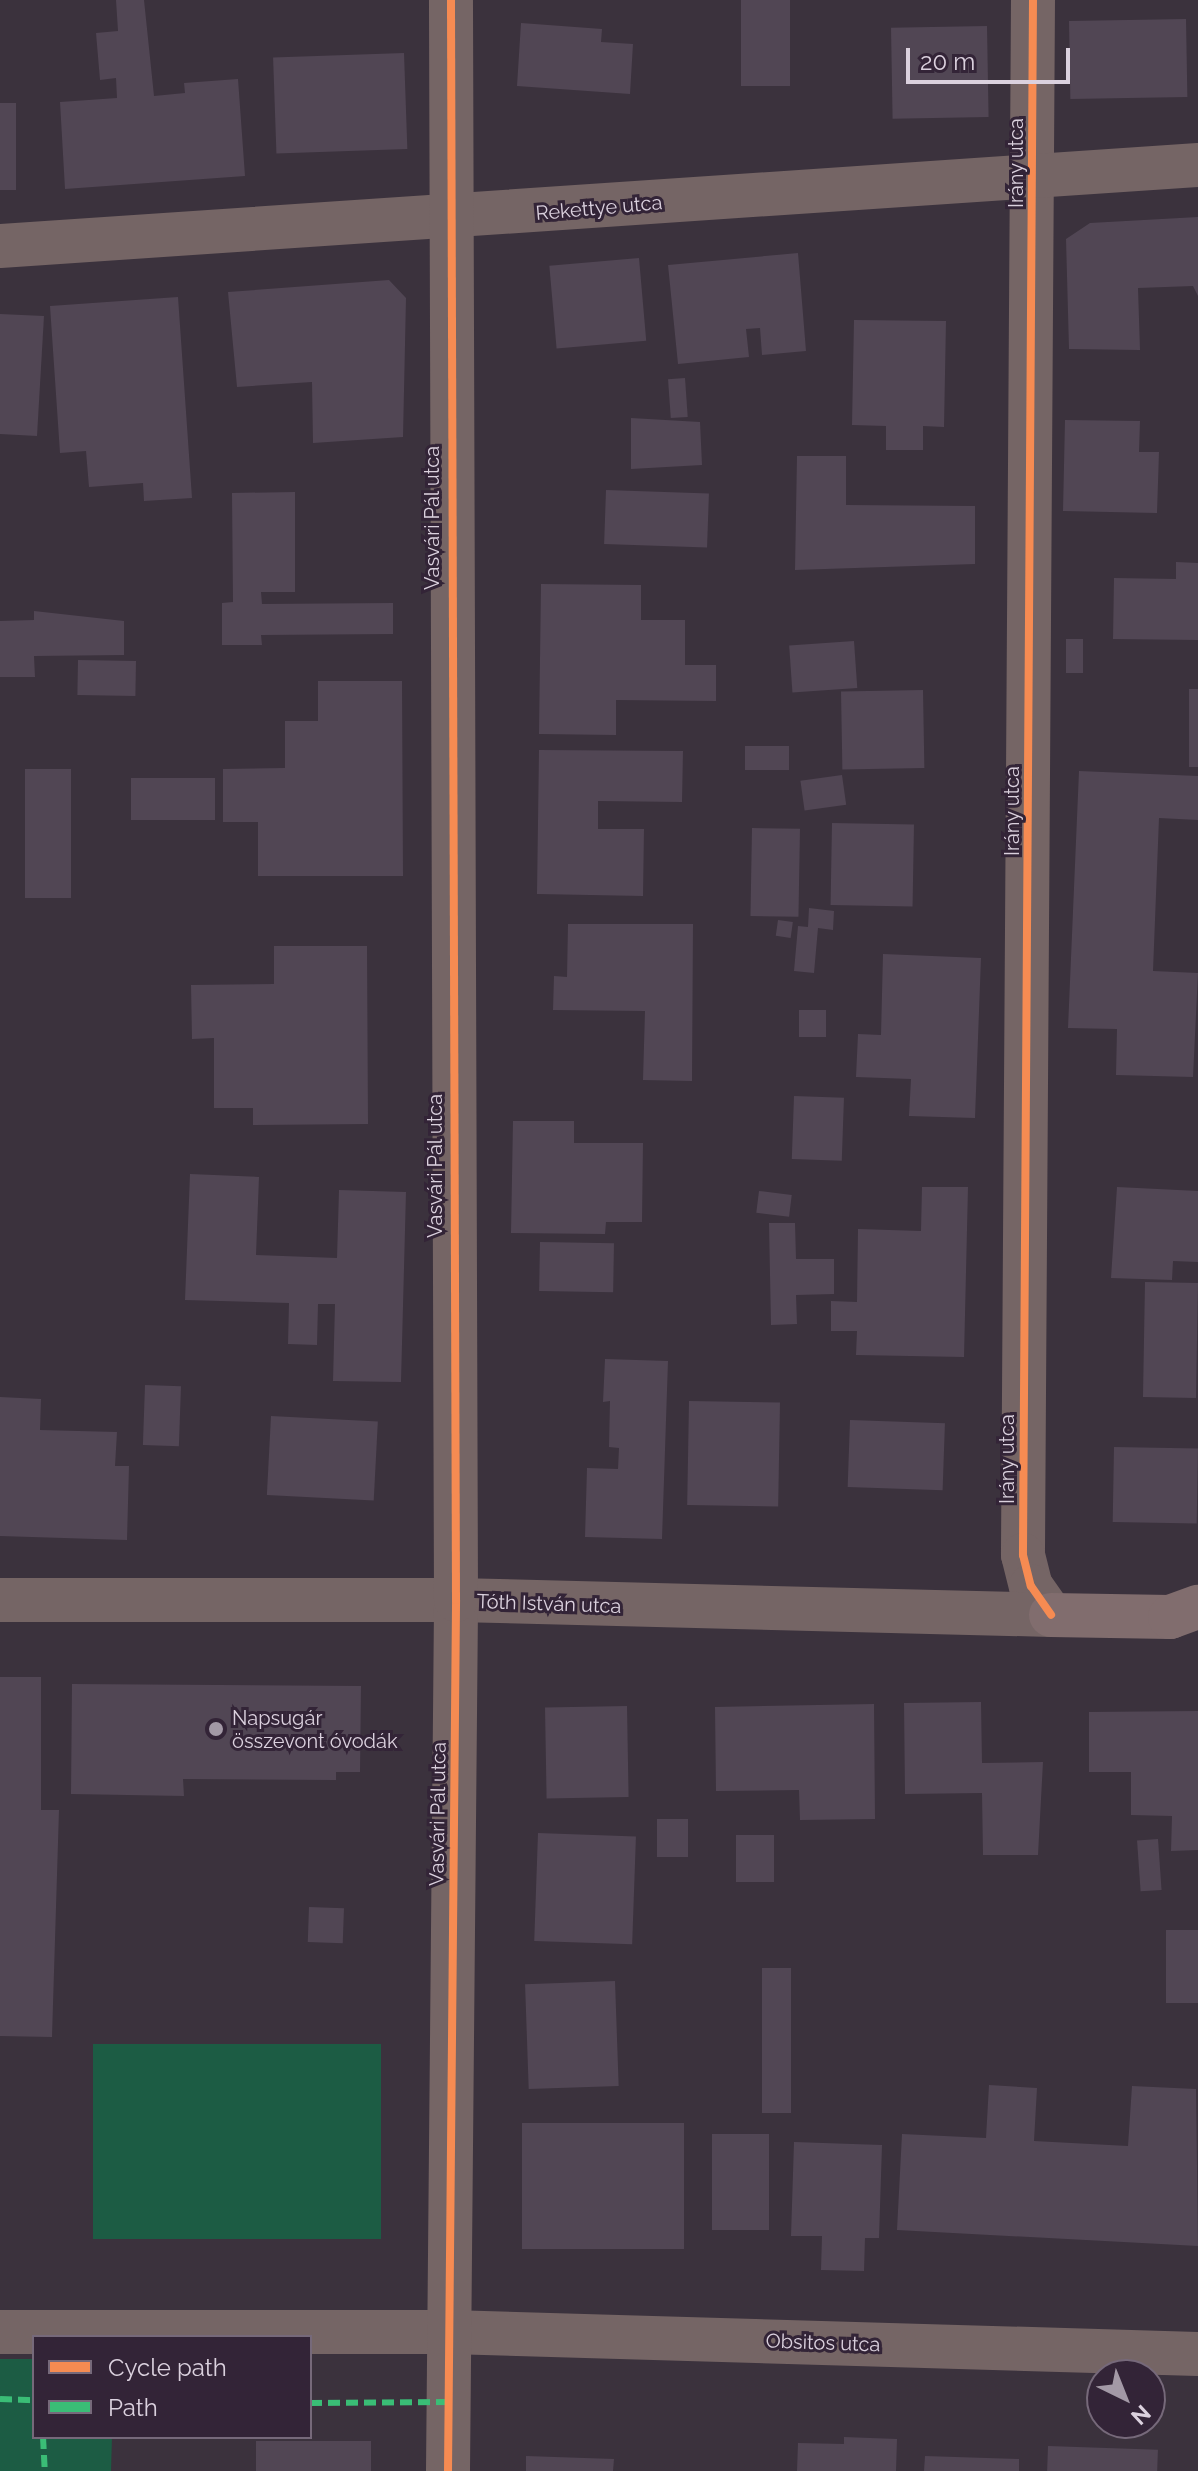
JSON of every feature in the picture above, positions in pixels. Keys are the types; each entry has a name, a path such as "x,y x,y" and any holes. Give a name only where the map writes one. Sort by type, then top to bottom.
{"main road":[{"path":"1051,1615 1170,1617 1198,1607"}],"street":[{"name":"Vasvári Pál utca","path":"448,2471 456,1600 446,221 451,0"},
{"name":"Irány utca","path":"1033,0 1023,1555 1031,1586 1051,1615"},
{"name":"Rekettye utca","path":"0,246 446,221 1031,173 1198,165"},
{"name":"Tóth István utca","path":"0,1600 456,1600 1051,1615"},
{"name":"Obsitos utca","path":"0,2332 449,2332 1198,2354"}],"green space":[{"path":"93,2044 381,2044 381,2239 93,2239"},
{"path":"0,2359 32,2359 32,2439 112,2439 111,2471 0,2471"}],"building":[{"path":"116,0 144,0 154,96 185,93 184,83 238,79 245,176 65,189 60,102 117,98 116,78 100,80 96,33 118,31"},
{"path":"741,0 790,0 790,86 741,86"},
{"path":"1186,19 1187,97 1070,99 1069,21"},
{"path":"521,23 602,29 601,42 633,44 630,94 517,86"},
{"path":"987,26 989,117 893,119 891,28"},
{"path":"404,53 407,149 276,154 273,58"},
{"path":"0,103 16,103 16,190 0,190"},
{"path":"1198,217 1198,296 1193,286 1138,288 1140,350 1069,349 1066,239 1090,223"},
{"path":"798,253 806,351 762,355 760,328 746,329 749,357 678,364 668,265"},
{"path":"639,258 646,341 557,349 549,266"},
{"path":"389,280 406,298 403,437 313,443 312,382 237,387 228,292"},
{"path":"178,297 192,498 144,501 143,483 89,487 86,451 60,453 50,306"},
{"path":"0,314 44,316 37,436 0,434"},
{"path":"854,320 946,321 944,427 923,426 923,450 886,450 886,426 852,425"},
{"path":"685,378 688,417 671,418 668,379"},
{"path":"631,418 700,422 702,465 631,469"},
{"path":"1065,420 1140,421 1139,452 1159,452 1157,513 1063,511"},
{"path":"797,456 846,456 846,505 975,506 975,564 795,570"},
{"path":"606,490 709,494 707,548 604,544"},
{"path":"295,492 295,592 261,592 262,604 393,603 393,634 261,635 262,645 222,645 222,603 233,602 232,493"},
{"path":"1176,562 1198,563 1198,640 1113,639 1114,578 1176,579"},
{"path":"541,584 641,585 641,620 685,620 685,665 716,665 716,701 616,700 616,735 539,734"},
{"path":"34,611 124,621 124,655 34,656 35,677 0,677 0,621 34,620"},
{"path":"1066,639 1083,639 1083,673 1066,673"},
{"path":"854,641 857,688 792,692 789,646"},
{"path":"78,660 136,661 135,696 77,695"},
{"path":"318,681 402,681 403,876 258,876 258,822 223,822 223,769 285,768 285,721 318,721"},
{"path":"1189,689 1198,689 1198,767 1189,767"},
{"path":"923,690 924,768 842,769 841,691"},
{"path":"745,746 789,746 789,770 745,770"},
{"path":"539,750 683,751 682,802 598,801 598,829 644,829 643,896 537,894"},
{"path":"25,769 71,769 71,898 25,898"},
{"path":"1079,771 1198,776 1198,820 1159,818 1153,971 1198,973 1193,1077 1116,1075 1117,1029 1068,1028"},
{"path":"842,775 846,805 805,811 800,781"},
{"path":"131,778 215,778 215,820 131,820"},
{"path":"832,823 914,824 913,906 831,905"},
{"path":"752,828 800,829 798,917 750,916"},
{"path":"809,908 834,911 833,930 818,928 814,973 794,971 798,926 808,927"},
{"path":"778,920 793,922 791,938 776,936"},
{"path":"568,924 693,924 692,1081 643,1080 645,1011 553,1010 554,976 567,977"},
{"path":"274,946 367,946 368,1124 253,1125 253,1108 214,1108 214,1038 192,1039 191,985 274,984"},
{"path":"883,954 981,958 975,1118 909,1116 911,1079 856,1077 858,1034 881,1035"},
{"path":"799,1010 826,1010 826,1037 799,1037"},
{"path":"794,1096 844,1098 842,1161 792,1159"},
{"path":"513,1121 574,1121 574,1143 643,1143 642,1222 606,1222 605,1234 511,1233"},
{"path":"190,1174 259,1177 256,1255 337,1258 339,1190 406,1192 401,1382 333,1381 335,1304 318,1304 317,1345 288,1344 289,1303 185,1300"},
{"path":"922,1187 968,1187 964,1357 856,1355 857,1331 831,1331 831,1301 857,1302 858,1229 921,1231"},
{"path":"1117,1187 1198,1191 1198,1262 1173,1261 1172,1280 1111,1278"},
{"path":"759,1191 792,1195 789,1217 756,1213"},
{"path":"769,1223 795,1223 796,1259 834,1259 834,1294 796,1295 797,1324 771,1325"},
{"path":"540,1242 614,1243 613,1292 539,1291"},
{"path":"1145,1282 1198,1283 1196,1398 1143,1397"},
{"path":"605,1359 668,1361 662,1539 585,1537 587,1468 618,1469 619,1448 609,1447 610,1401 603,1402"},
{"path":"145,1385 181,1386 179,1446 143,1445"},
{"path":"0,1397 41,1399 40,1430 117,1432 115,1466 129,1466 127,1540 0,1536"},
{"path":"689,1401 780,1403 778,1507 687,1505"},
{"path":"271,1416 378,1422 374,1500 267,1495"},
{"path":"850,1420 945,1423 943,1490 848,1487"},
{"path":"1114,1447 1198,1448 1197,1523 1113,1522"},
{"path":"0,1677 41,1677 41,1810 59,1810 52,2037 0,2036"},
{"name":"Napsugár összevont óvodák","path":"72,1684 361,1686 360,1772 336,1772 336,1780 183,1779 184,1796 71,1794"},
{"path":"981,1702 982,1763 1043,1762 1038,1855 983,1855 982,1793 905,1794 904,1703"},
{"path":"874,1704 875,1819 800,1820 799,1790 716,1791 715,1707"},
{"path":"627,1706 629,1797 547,1798 545,1707"},
{"path":"1198,1711 1198,1850 1171,1851 1172,1816 1131,1815 1131,1772 1089,1772 1089,1712"},
{"path":"657,1819 688,1819 688,1857 657,1857"},
{"path":"538,1833 636,1836 632,1944 534,1941"},
{"path":"736,1835 774,1835 774,1882 736,1882"},
{"path":"1158,1839 1162,1890 1141,1891 1137,1840"},
{"path":"309,1907 344,1908 343,1943 308,1942"},
{"path":"1166,1930 1198,1930 1198,2003 1166,2003"},
{"path":"762,1968 791,1968 791,2113 762,2113"},
{"path":"615,1981 619,2086 529,2089 525,1984"},
{"path":"989,2085 1037,2088 1034,2141 1128,2146 1132,2086 1196,2089 1198,2246 897,2230 902,2134 986,2138"},
{"path":"522,2123 684,2123 684,2249 522,2249"},
{"path":"712,2134 769,2134 769,2230 712,2230"},
{"path":"794,2142 882,2145 879,2238 865,2238 864,2271 821,2270 822,2236 791,2236"},
{"path":"844,2437 897,2439 896,2471 797,2471 798,2443 844,2444"},
{"path":"256,2441 371,2441 371,2471 256,2471"},
{"path":"1048,2446 1158,2450 1157,2471 1047,2471"},
{"path":"526,2456 614,2459 613,2471 526,2471"},
{"path":"925,2456 1019,2459 1019,2471 924,2471"}],"marked path":[{"path":"0,2399 32,2400"},
{"path":"312,2403 448,2402"},
{"path":"43,2439 45,2471"}],"cycle path":[{"path":"448,2471 456,1600 451,0"},
{"path":"1033,0 1023,1555 1031,1586 1051,1615"}],"place":[{"name":"Napsugár összevont óvodák","path":"216,1729"}]}
